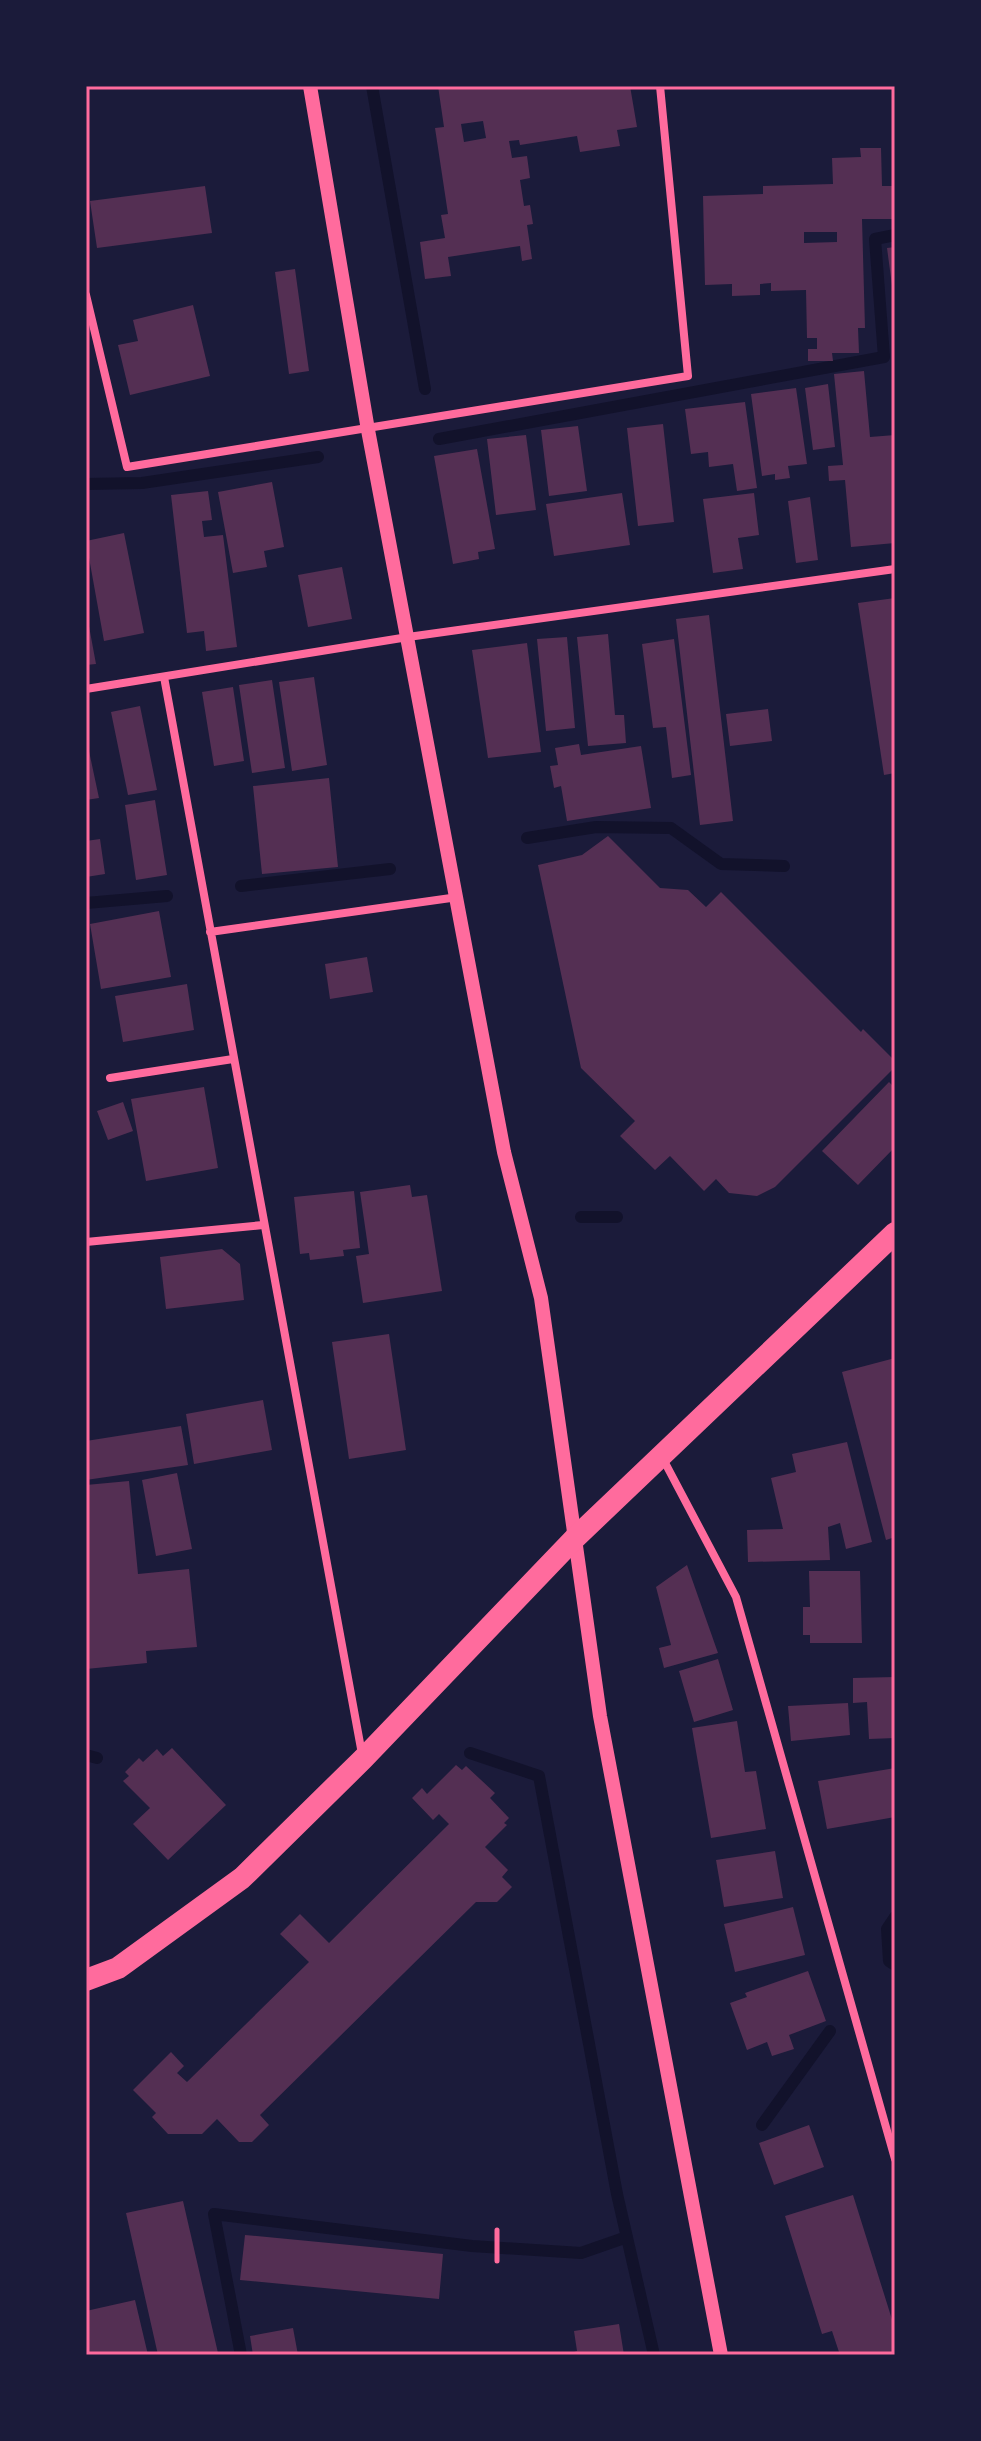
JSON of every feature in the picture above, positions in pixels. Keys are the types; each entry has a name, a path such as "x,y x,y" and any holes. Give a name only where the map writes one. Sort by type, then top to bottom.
{"highway":[{"path":"86,1980 118,1968 242,1878 363,1759 574,1539 895,1233"}],"street":[{"path":"310,86 368,430 459,896 504,1152 541,1298 600,1716 721,2355"},
{"path":"87,302 127,467 688,376 660,86"},
{"path":"86,689 408,637 895,569"},
{"path":"164,677 363,1759"},
{"path":"210,932 459,896"},
{"path":"110,1078 233,1059"},
{"path":"86,1242 263,1225"},
{"path":"662,1457 736,1597 895,2159"}],"path":[{"path":"497,2230 497,2261"}],"building":[{"path":"438,86 630,86 637,127 617,130 620,146 580,152 577,136 520,145 519,140 509,141 512,158 527,156 530,178 520,180 524,206 530,205 533,224 527,225 532,259 522,261 520,246 448,257 451,276 425,279 420,242 445,238 441,215 448,214 435,128 444,127","holes":["483,121 486,138 464,142 461,124"]},
{"path":"860,148 881,148 882,186 895,186 895,219 862,219 865,328 858,328 859,353 832,353 833,361 808,361 808,349 817,349 817,338 807,338 806,290 771,291 771,283 760,284 760,295 732,296 732,284 705,285 703,196 763,194 763,186 833,184 832,158 861,157","holes":["804,232 837,232 837,242 804,243"]},
{"path":"205,186 212,233 97,248 90,201"},
{"path":"895,247 895,293 893,293 887,248"},
{"path":"295,269 309,371 289,374 275,272"},
{"path":"193,305 210,376 130,395 118,345 138,341 133,320"},
{"path":"864,371 870,437 895,435 895,543 851,547 845,480 829,481 828,466 843,465 834,374"},
{"path":"828,384 835,447 813,450 805,388"},
{"path":"796,388 807,464 788,466 790,478 775,480 775,474 762,476 751,394"},
{"path":"745,402 757,488 737,491 733,464 709,467 708,452 691,454 685,409"},
{"path":"663,424 674,522 638,526 627,428"},
{"path":"578,426 587,491 549,496 541,430"},
{"path":"526,435 536,510 496,515 487,439"},
{"path":"477,449 495,549 478,552 479,559 453,564 434,456"},
{"path":"272,482 284,547 264,551 267,567 233,573 218,492"},
{"path":"208,491 212,520 202,521 204,537 223,535 237,647 206,651 204,631 187,633 171,495"},
{"path":"622,493 630,545 554,556 546,504"},
{"path":"754,493 759,535 738,538 743,569 713,573 703,499"},
{"path":"810,497 818,560 796,563 788,501"},
{"path":"124,533 144,633 104,641 86,541"},
{"path":"342,567 352,619 308,627 298,575"},
{"path":"895,598 895,773 884,775 858,603"},
{"path":"86,610 96,664 86,665"},
{"path":"709,615 733,821 700,825 676,619"},
{"path":"608,634 615,715 624,715 626,743 588,746 577,637"},
{"path":"567,637 575,728 546,731 537,639"},
{"path":"674,639 691,775 672,778 666,727 653,728 642,644"},
{"path":"527,643 541,752 488,758 472,650"},
{"path":"314,677 327,765 292,771 279,682"},
{"path":"272,680 285,768 252,773 239,685"},
{"path":"233,687 244,761 214,766 202,692"},
{"path":"140,706 157,790 128,795 111,712"},
{"path":"768,709 772,741 730,746 726,714"},
{"path":"86,737 99,798 86,800"},
{"path":"579,744 581,755 641,746 651,808 567,821 561,786 554,788 550,766 558,765 555,748"},
{"path":"329,778 338,867 262,874 253,786"},
{"path":"155,800 167,875 136,880 125,805"},
{"path":"608,836 660,888 688,890 706,907 721,892 861,1032 863,1029 895,1061 895,1067 775,1187 757,1196 729,1193 716,1179 704,1191 670,1156 655,1170 620,1136 635,1121 581,1068 538,865 582,855"},
{"path":"100,839 105,874 86,877 86,841"},
{"path":"159,911 171,977 101,989 90,924"},
{"path":"367,957 373,992 330,999 325,964"},
{"path":"187,984 194,1030 123,1042 115,996"},
{"path":"889,1082 895,1088 895,1147 858,1185 822,1151"},
{"path":"204,1087 218,1168 146,1181 131,1099"},
{"path":"123,1102 133,1131 108,1140 97,1111"},
{"path":"410,1185 412,1197 427,1195 442,1291 363,1303 356,1256 369,1254 360,1192"},
{"path":"354,1191 360,1248 343,1250 344,1256 310,1260 309,1253 300,1254 294,1197"},
{"path":"222,1249 240,1264 244,1300 166,1309 160,1257"},
{"path":"389,1334 406,1450 349,1459 332,1342"},
{"path":"895,1358 895,1537 886,1540 842,1372"},
{"path":"263,1400 272,1450 194,1464 186,1414"},
{"path":"181,1426 188,1465 86,1480 86,1441"},
{"path":"847,1442 872,1542 846,1549 840,1523 828,1527 830,1560 748,1562 747,1530 783,1529 771,1478 796,1472 792,1454"},
{"path":"177,1473 192,1549 156,1556 142,1480"},
{"path":"129,1481 138,1574 189,1569 197,1647 146,1651 147,1663 86,1669 86,1485"},
{"path":"687,1565 718,1653 664,1668 659,1648 671,1645 656,1587"},
{"path":"809,1571 860,1571 862,1643 810,1643 810,1635 803,1635 803,1607 810,1607"},
{"path":"718,1659 733,1710 694,1722 679,1671"},
{"path":"895,1677 895,1738 869,1739 867,1702 853,1703 853,1678"},
{"path":"848,1703 850,1735 791,1741 788,1706"},
{"path":"737,1721 745,1772 756,1771 766,1829 711,1838 692,1728"},
{"path":"172,1748 226,1805 168,1860 133,1824 150,1808 123,1781 129,1776 125,1772 139,1758 143,1762 157,1749 163,1756"},
{"path":"456,1765 462,1770 466,1766 495,1793 490,1798 509,1818 504,1823 507,1825 485,1847 508,1870 502,1877 512,1887 497,1902 476,1902 260,2115 269,2125 252,2142 239,2142 217,2119 202,2134 168,2134 152,2117 156,2113 133,2090 171,2052 184,2066 177,2073 187,2082 309,1962 280,1934 300,1914 329,1943 449,1824 439,1814 433,1820 412,1798 422,1788 427,1794"},
{"path":"895,1768 895,1817 827,1829 818,1781"},
{"path":"775,1851 783,1898 724,1907 716,1860"},
{"path":"793,1907 805,1955 735,1972 724,1924"},
{"path":"808,1971 826,2021 789,2035 794,2049 772,2056 767,2042 747,2050 730,2003 747,1997 745,1993"},
{"path":"809,2125 824,2167 774,2185 759,2143"},
{"path":"853,2195 895,2329 895,2355 840,2355 832,2331 822,2334 785,2216"},
{"path":"183,2201 218,2353 158,2355 126,2213"},
{"path":"245,2235 443,2254 439,2299 240,2280"},
{"path":"135,2300 148,2355 86,2355 86,2311"},
{"path":"619,2324 624,2355 565,2355 577,2351 574,2331"},
{"path":"293,2328 298,2355 253,2355 250,2336"}],"waterway":[{"path":"372,86 425,389"},
{"path":"439,439 884,357 875,239 895,235"},
{"path":"86,484 142,483 318,457"},
{"path":"527,838 596,827 671,828 721,864 784,866"},
{"path":"241,886 390,869"},
{"path":"86,903 167,896"},
{"path":"581,1217 617,1217"},
{"path":"470,1753 539,1776 617,2194 654,2355"},
{"path":"86,1755 97,1758"},
{"path":"895,1917 887,1929 889,1961 895,1965"},
{"path":"762,2125 830,2031"},
{"path":"241,2355 214,2214 472,2246 581,2253 627,2237"}]}
